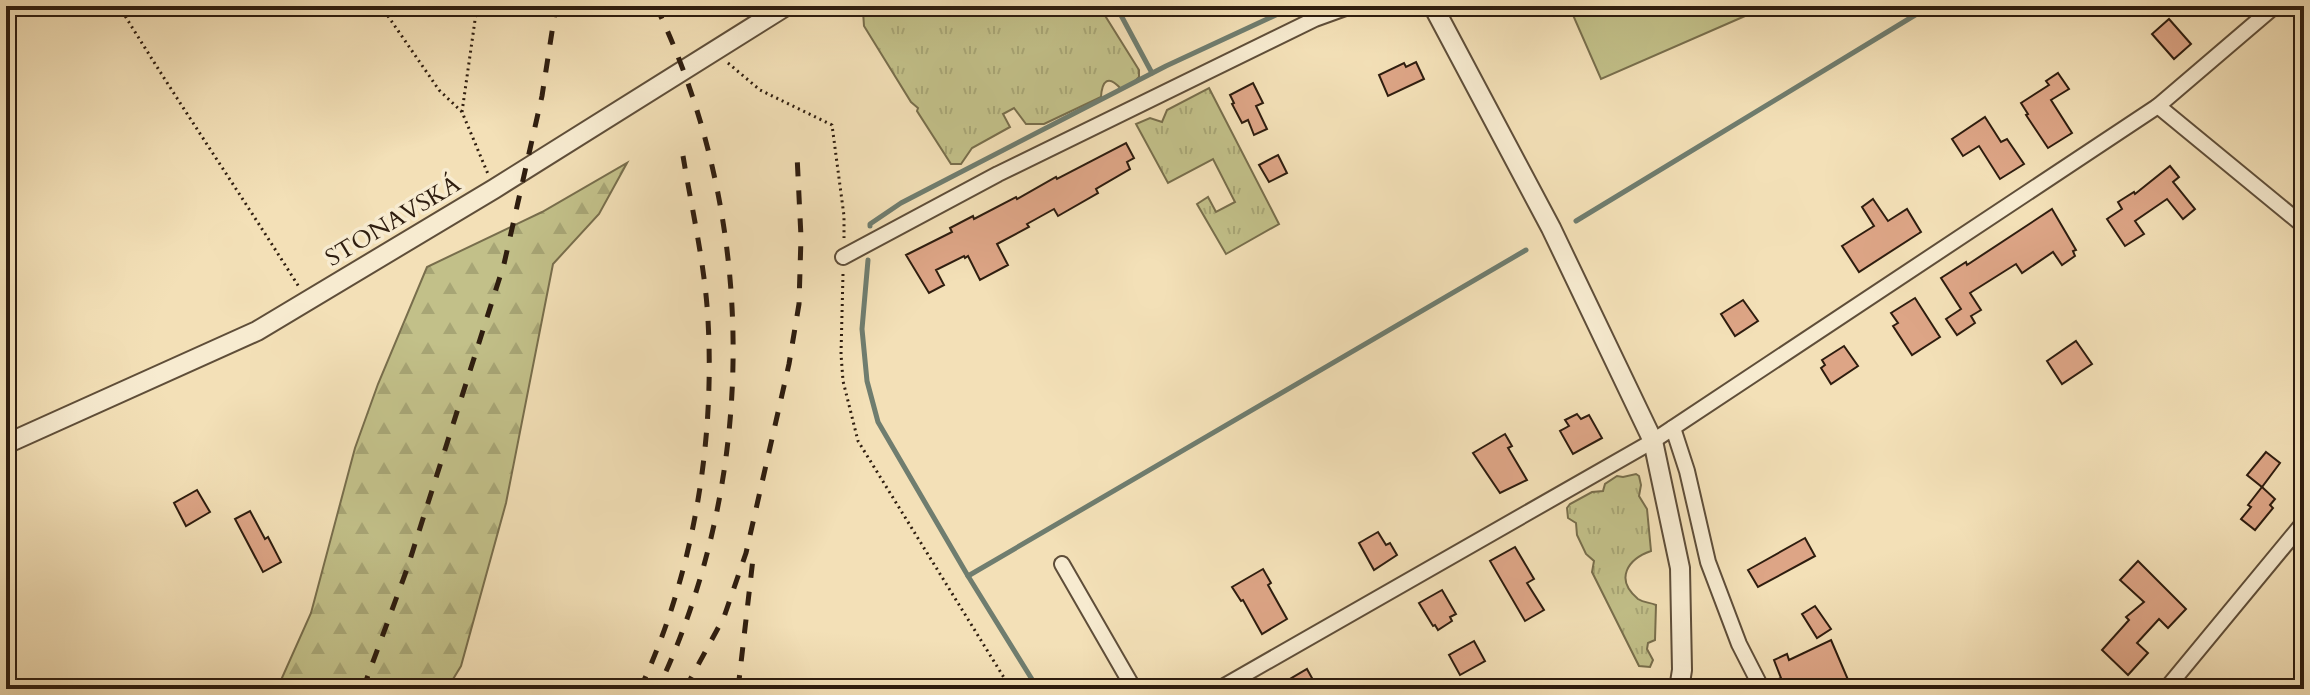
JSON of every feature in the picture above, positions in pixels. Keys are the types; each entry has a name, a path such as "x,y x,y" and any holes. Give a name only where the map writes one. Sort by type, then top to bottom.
{"street":[{"name":"STONAVSKÁ","path":"6,444 257,331 494,189 786,6"},
{"path":"843,257 1025,161 1315,19 1351,6"},
{"path":"1433,6 1551,228 1653,441 1680,568 1682,670 1679,689"},
{"path":"1219,689 1653,441 2158,106 2275,6"},
{"path":"2158,106 2304,226"},
{"path":"1673,428 1687,471 1708,562 1739,644 1762,689"},
{"path":"2166,689 2304,522"},
{"path":"1062,564 1134,689"}],"path":[{"path":"119,6 172,93 225,169 308,300"},
{"path":"381,6 439,90 462,112 494,189"},
{"path":"462,112 477,6"},
{"path":"716,50 760,90 832,125 844,216 843,381 858,441 1011,689"}],"green space":[{"path":"866,6 1099,6 1139,70 1139,77 1121,89 1113,82 1106,81 1101,97 1044,124 1026,124 1014,108 1003,114 1010,127 972,148 961,164 951,164 864,26 863,11"},
{"path":"1569,6 1768,6 1601,79"},
{"path":"1209,88 1279,224 1226,254 1197,204 1208,197 1216,212 1235,202 1213,159 1168,183 1136,124 1150,118 1162,122 1167,110"},
{"path":"627,163 599,214 553,264 506,503 461,666 447,689 277,689 311,613 355,448 427,267 542,212"},
{"path":"1636,474 1641,485 1639,496 1647,509 1651,551 1630,564 1626,577 1631,592 1638,599 1656,605 1655,640 1648,643 1647,649 1653,660 1650,667 1639,666 1592,572 1594,561 1586,554 1577,535 1576,523 1568,518 1567,508 1592,492 1603,491 1605,484 1617,476"}],"building":[{"path":"2169,19 2191,44 2174,59 2152,34"},
{"path":"1416,62 1424,79 1388,96 1379,75 1404,63 1406,67"},
{"path":"2058,73 2069,89 2051,100 2072,133 2048,148 2021,103 2049,85 2046,81"},
{"path":"1253,83 1263,103 1256,106 1267,129 1254,135 1248,120 1242,123 1230,95"},
{"path":"1985,117 2001,142 2007,139 2024,164 2000,179 1979,146 1963,156 1952,139"},
{"path":"1126,143 1134,158 1127,162 1130,169 1096,189 1098,193 1058,216 1054,209 997,244 1008,265 980,280 968,256 964,256 936,270 944,285 929,293 906,255 952,232 950,228 973,216 974,219 1017,199"},
{"path":"1278,155 1287,173 1269,182 1259,165"},
{"path":"2170,166 2179,177 2173,182 2195,209 2183,219 2167,199 2135,221 2144,234 2125,246 2107,219 2122,209 2118,202 2135,194"},
{"path":"1873,199 1888,221 1907,209 1921,232 1859,272 1842,246 1874,226 1862,207"},
{"path":"2052,209 2076,250 2073,251 2075,256 2062,265 2053,252 2022,273 2016,264 1970,293 1981,310 1971,316 1975,323 1957,335 1946,319 1961,309 1941,278 1966,262 1967,265"},
{"path":"1915,298 1940,337 1912,355 1893,326 1898,323 1891,313"},
{"path":"1743,300 1758,321 1735,336 1721,314"},
{"path":"2076,341 2092,364 2062,384 2047,361"},
{"path":"1844,346 1858,366 1831,384 1821,368 1825,365 1822,360"},
{"path":"1577,414 1581,419 1589,415 1602,438 1573,454 1560,431 1569,426 1565,420"},
{"path":"1505,434 1512,446 1508,448 1527,480 1500,493 1473,453"},
{"path":"2266,452 2280,463 2262,487 2247,475"},
{"path":"2262,487 2275,499 2270,505 2273,508 2255,530 2241,519"},
{"path":"197,490 210,512 186,526 174,503"},
{"path":"250,511 281,562 263,572 235,519"},
{"path":"1378,532 1397,555 1374,570 1359,543"},
{"path":"1805,538 1815,556 1758,587 1748,570"},
{"path":"1515,547 1534,579 1527,583 1544,610 1525,621 1490,561"},
{"path":"2138,561 2186,609 2168,628 2159,619 2137,643 2148,653 2128,675 2102,650 2129,620 2126,617 2144,602 2120,580"},
{"path":"1263,569 1271,583 1268,585 1287,619 1262,634 1232,587"},
{"path":"1442,590 1456,614 1450,617 1452,621 1438,630 1419,603"},
{"path":"1815,606 1831,629 1817,638 1802,614"},
{"path":"1831,640 1852,689 1772,689 1770,683 1781,678 1774,660 1787,654 1789,660"},
{"path":"1474,641 1485,661 1460,675 1449,655"},
{"path":"1307,669 1318,689 1273,689"}],"waterway":[{"path":"1116,6 1152,73"},
{"path":"870,226 901,203 1166,66 1295,6"},
{"path":"1576,221 1930,6"},
{"path":"968,576 1526,250"},
{"path":"868,260 862,329 867,381 878,422 1038,689"}],"railway":[{"path":"363,689 407,569 504,264 542,96 556,6"},
{"path":"656,6 690,88 714,172 728,259 733,347 729,435 715,522 691,607 658,689"},
{"path":"685,689 724,617 746,553 789,364 799,304 801,237 797,155"},
{"path":"640,689 674,601 687,555 704,461 708,414 706,299 683,156"},
{"path":"738,689 754,550"}]}
